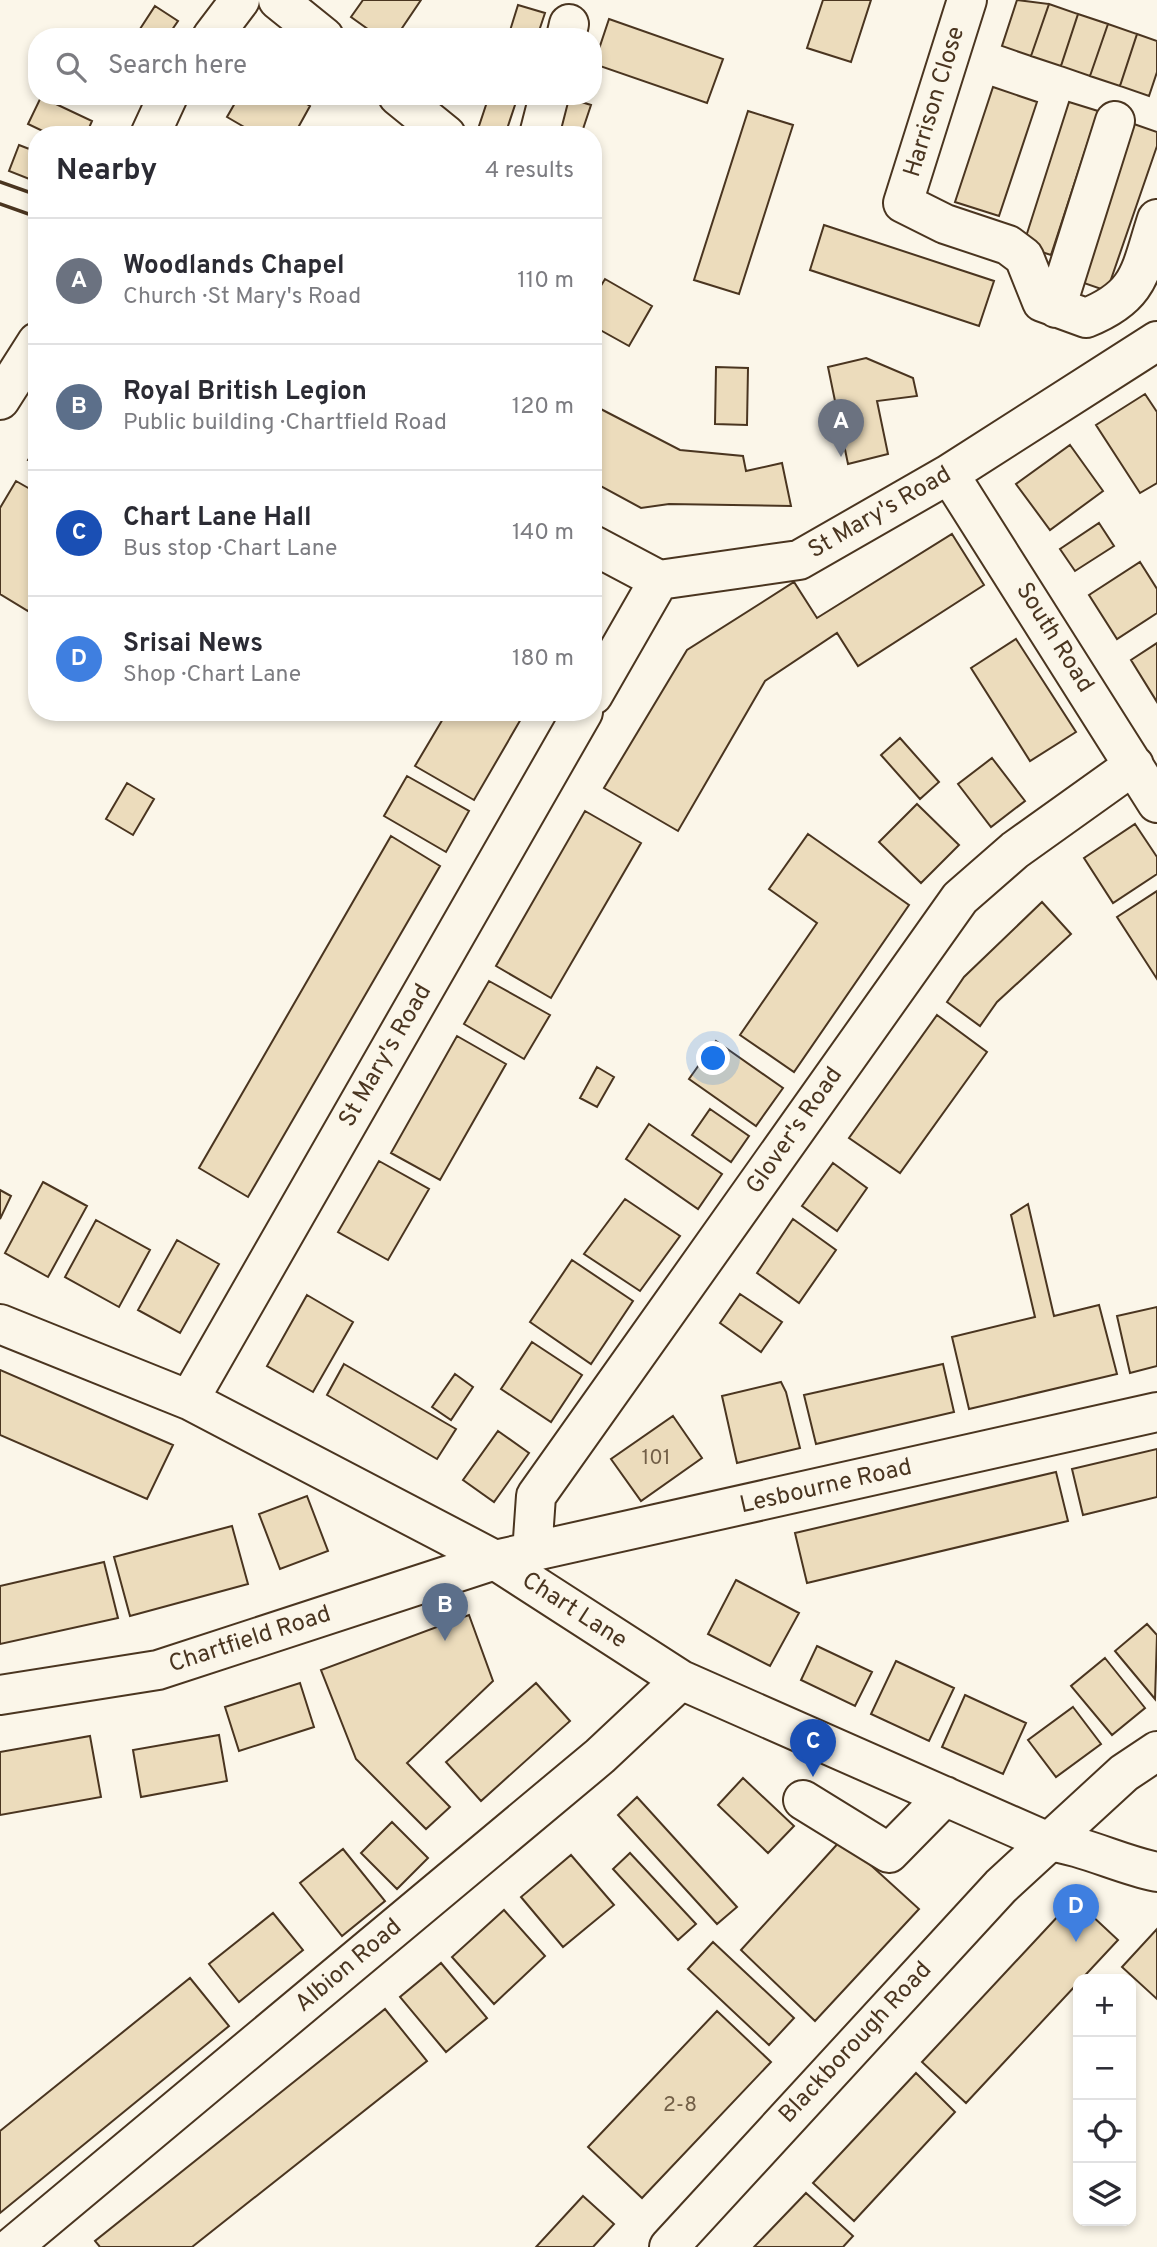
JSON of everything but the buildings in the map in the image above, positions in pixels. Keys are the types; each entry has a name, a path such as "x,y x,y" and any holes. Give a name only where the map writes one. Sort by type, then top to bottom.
{"street":[{"path":"219,28 240,0"},
{"path":"278,0 313,28"},
{"name":"Harrison Close","path":"967,0 903,204 945,225 1008,245 1024,257 1042,302 1056,308"},
{"path":"154,126 164,105"},
{"path":"409,105 435,126"},
{"path":"541,126 547,105"},
{"path":"1115,121 1056,308 1086,318 1124,299 1137,279 1157,219"},
{"name":"St Mary's Road","path":"659,580 799,560 950,474 1157,341"},
{"path":"0,400 28,356"},
{"name":"South Road","path":"950,474 1157,803"},
{"path":"602,550 659,580 602,679"},
{"name":"St Mary's Road","path":"189,1400 578,721"},
{"name":"Glover's Road","path":"533,1553 536,1496 960,898 1015,850 1134,765"},
{"name":"Chart Lane","path":"0,1324 189,1400 495,1560 681,1680 1046,1842 1076,1844 1094,1855 1157,1872"},
{"name":"Lesbourne Road","path":"495,1560 1157,1412"},
{"name":"Chartfield Road","path":"0,1695 158,1670 495,1560"},
{"name":"Albion Road","path":"12,2247 600,1756 681,1680"},
{"name":"Blackborough Road","path":"668,2247 1000,1886 1124,1773 1157,1751"},
{"path":"803,1800 889,1853 945,1796"}],"wall":[{"path":"0,182 28,192"},
{"path":"0,204 28,214"}],"place":[{"name":"Woodlands Chapel","path":"841,457"},
{"name":"Royal British Legion","path":"445,1641"},
{"name":"Chart Lane Hall","path":"813,1777"},
{"name":"Srisai News","path":"1076,1942"}]}
